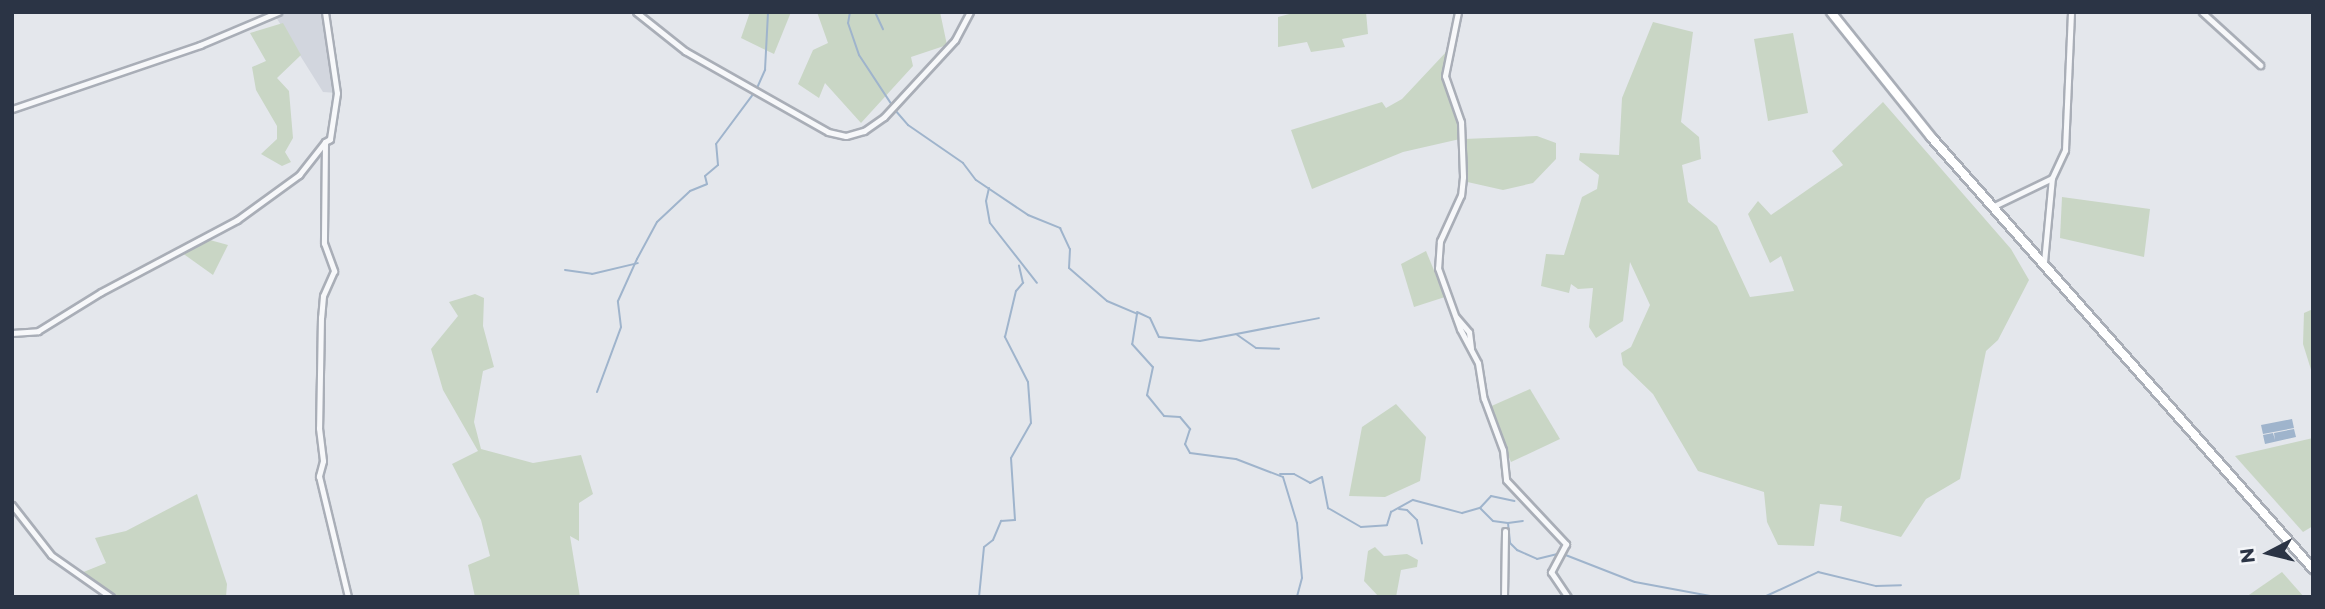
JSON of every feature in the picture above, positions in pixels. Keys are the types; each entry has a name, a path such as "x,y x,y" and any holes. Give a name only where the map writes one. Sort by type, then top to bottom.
{"main road":[{"path":"1831,12 1931,137 2313,569"}],"street":[{"path":"12,109 200,45 278,12"},
{"path":"12,334 38,331 101,292 236,220 299,175 330,139 337,93 325,12"},
{"path":"635,12 678,47 828,132 855,135 884,117 907,93 955,40 970,12"},
{"path":"1458,12 1445,76 1461,122 1463,177 1461,195 1445,228 1437,259 1454,314 1471,348 1500,438 1506,480 1566,544 1551,572 1568,597"},
{"path":"2044,262 2052,178 2065,150 2071,12"},
{"path":"2202,12 2260,65"},
{"path":"325,142 324,243 334,271 323,296 321,317 318,428 323,461 319,476 348,597"},
{"path":"1994,206 2052,178"},
{"path":"12,505 51,555 111,597"},
{"path":"1504,597 1505,531"}],"shaded area":[{"path":"325,12 327,47 337,93 323,92 274,14"}],"green space":[{"path":"750,12 791,12 774,54 741,38"},
{"path":"817,12 940,12 947,45 911,57 913,66 861,123 825,83 819,98 798,84 813,50 828,43"},
{"path":"1297,12 1366,12 1368,34 1342,39 1345,47 1311,52 1307,42 1278,47 1278,17"},
{"path":"1653,22 1693,32 1681,122 1699,137 1701,159 1682,165 1688,202 1717,226 1750,297 1794,291 1781,256 1770,263 1748,214 1758,201 1771,215 1843,165 1832,151 1883,102 2011,249 2029,280 1998,340 1986,351 1960,479 1926,499 1901,537 1840,521 1842,506 1820,504 1814,546 1778,545 1767,522 1764,492 1698,471 1653,394 1623,365 1621,353 1631,347 1650,305 1630,262 1623,321 1596,338 1589,327 1593,288 1578,289 1571,284 1569,293 1541,286 1546,254 1564,255 1582,197 1597,189 1599,175 1579,160 1580,153 1619,155 1622,98"},
{"path":"283,23 301,55 277,78 289,91 293,138 285,152 291,162 282,166 261,154 277,139 277,126 256,90 252,67 266,61 250,33"},
{"path":"1793,33 1808,113 1768,121 1754,39"},
{"path":"1448,50 1446,86 1464,139 1537,136 1556,143 1556,159 1533,183 1503,190 1463,181 1460,139 1403,152 1312,189 1291,130 1382,102 1386,108 1402,99"},
{"path":"2062,197 2150,209 2144,257 2060,238"},
{"path":"199,237 228,245 213,275 178,250"},
{"path":"1426,251 1445,297 1414,307 1401,264"},
{"path":"475,294 484,298 483,326 494,367 483,371 474,422 481,449 533,463 581,455 593,494 579,503 579,541 570,536 580,597 475,597 468,565 490,556 481,520 452,464 478,451 443,390 431,349 458,316 449,302"},
{"path":"2313,309 2313,376 2303,344 2304,313"},
{"path":"1530,389 1560,439 1511,462 1487,408"},
{"path":"1396,404 1426,437 1420,481 1385,497 1349,496 1362,427"},
{"path":"2313,438 2313,526 2303,532 2235,456"},
{"path":"197,494 227,584 226,597 111,597 81,573 106,563 95,538 126,531"},
{"path":"1375,547 1384,556 1407,554 1418,560 1417,567 1401,570 1396,597 1379,597 1364,581 1368,551"},
{"path":"2282,572 2304,597 2246,597"}],"water":[{"path":"2292,419 2294,428 2263,434 2261,425"},
{"path":"2294,429 2296,437 2265,444 2263,435 2273,433 2275,440 2274,433"}],"waterway":[{"path":"757,88 765,70 768,12"},
{"path":"850,12 848,23 859,55 892,105"},
{"path":"875,12 883,29"},
{"path":"597,392 621,327 618,301 637,259 657,222 690,191 707,184 705,176 718,165 716,144 754,93"},
{"path":"895,110 908,125 963,163 976,180 1028,215 1060,228 1070,249 1069,268 1107,301 1137,314 1132,344 1153,367 1147,395 1164,416 1180,417 1190,429 1185,444 1190,453 1236,459 1283,477 1297,523 1302,578 1297,597"},
{"path":"989,188 986,201 990,223 1037,283"},
{"path":"565,270 592,274 638,263"},
{"path":"979,597 984,547 993,540 1001,521 1015,520 1011,458 1031,423 1028,382 1005,337 1016,291 1023,283 1019,265"},
{"path":"1137,312 1150,318 1159,337 1200,341 1319,318"},
{"path":"1236,334 1256,348 1279,349"},
{"path":"1280,474 1294,474 1310,483 1322,477 1328,508 1361,527 1387,525 1391,512 1413,500 1462,513 1480,508 1493,521 1508,523 1510,543 1517,550 1537,559 1557,554"},
{"path":"1480,508 1491,496 1514,501"},
{"path":"1399,509 1407,510 1417,520 1422,543"},
{"path":"1508,523 1523,521"},
{"path":"1563,554 1635,582 1716,597"},
{"path":"1764,597 1818,572 1876,586 1901,585"}]}
